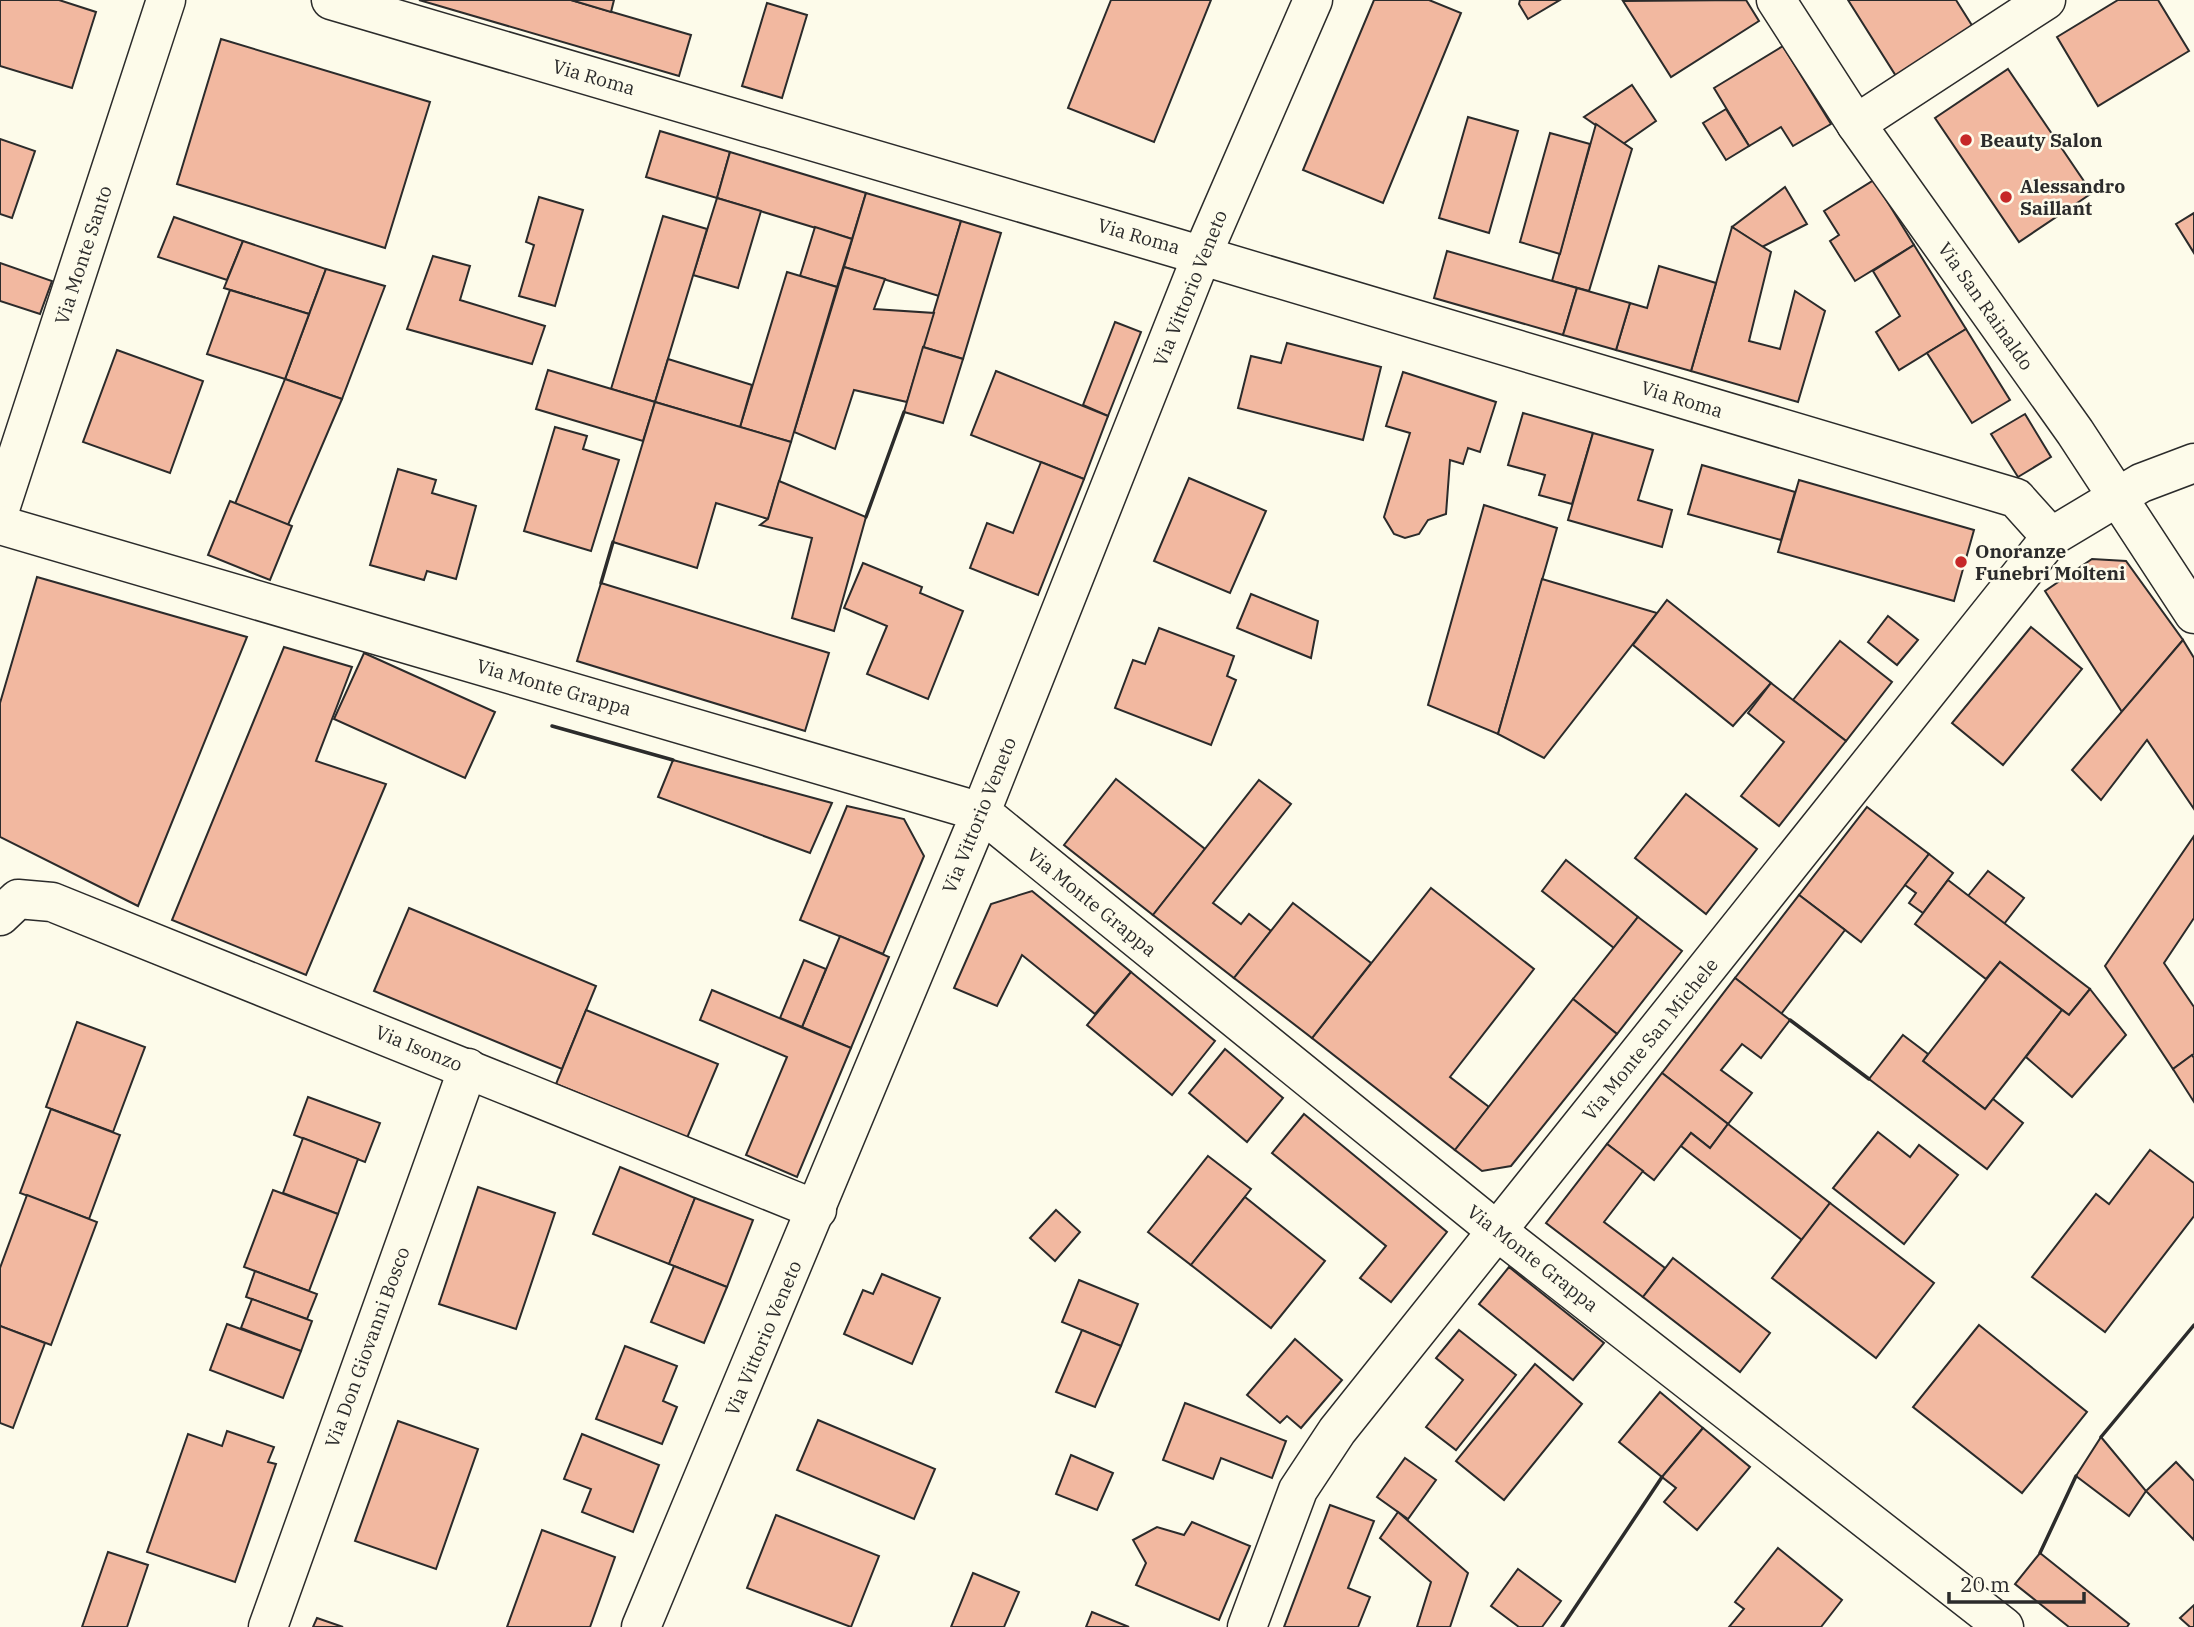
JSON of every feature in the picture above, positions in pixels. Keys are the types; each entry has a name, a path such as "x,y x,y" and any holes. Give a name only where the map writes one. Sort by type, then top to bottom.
{"street":[{"name":"Via Monte Santo","path":"0,509 166,0"},
{"name":"Via Roma","path":"331,0 1202,255 2016,498 2051,537"},
{"name":"Via Vittorio Veneto","path":"641,1627 981,812 1202,255 1313,0"},
{"name":"Via San Rainaldo","path":"1776,0 1856,124 2075,432 2194,614"},
{"path":"1856,124 2046,0"},
{"name":"Via Monte San Michele","path":"1247,1627 1298,1490 1337,1431 2051,537 2141,483 2194,463"},
{"name":"Via Monte Grappa","path":"0,525 981,812 1497,1231 2004,1627"},
{"name":"Via Isonzo","path":"9,907 52,902 817,1210"},
{"name":"Via Don Giovanni Bosco","path":"268,1627 468,1068"}],"building":[{"path":"0,0 59,0 96,12 72,88 0,66"},
{"path":"419,0 571,0 691,35 679,76"},
{"path":"571,0 614,0 611,12"},
{"path":"1111,0 1211,0 1154,142 1068,108"},
{"path":"1374,0 1429,0 1461,13 1383,203 1303,170"},
{"path":"1520,0 1560,0 1528,19 1519,4"},
{"path":"1746,0 1759,21 1671,77 1623,1"},
{"path":"1848,0 1956,0 1973,27 1896,76"},
{"path":"2118,0 2158,0 2189,51 2098,106 2057,37"},
{"path":"767,3 807,15 782,98 742,86"},
{"path":"221,39 430,102 385,248 177,184"},
{"path":"1783,46 1831,124 1793,146 1781,127 1749,146 1714,88"},
{"path":"2008,69 2092,193 2019,242 1935,118"},
{"path":"1632,85 1656,121 1623,144 1584,117"},
{"path":"1726,109 1749,146 1726,160 1703,123"},
{"path":"1468,117 1518,131 1489,233 1439,218"},
{"path":"1596,124 1632,149 1589,291 1552,281"},
{"path":"660,131 730,152 717,198 646,177"},
{"path":"1550,133 1590,144 1560,254 1520,242"},
{"path":"0,139 35,151 12,218 0,214"},
{"path":"730,152 866,193 852,239 717,198"},
{"path":"1874,180 1914,245 1855,281 1830,241 1839,235 1824,211"},
{"path":"1785,187 1807,224 1762,247 1732,227"},
{"path":"866,193 961,221 939,296 844,267"},
{"path":"539,197 583,210 555,306 519,296 534,245 526,242"},
{"path":"717,198 761,211 738,288 693,275"},
{"path":"2194,213 2194,253 2176,224"},
{"path":"663,216 707,229 655,402 611,389"},
{"path":"174,217 243,241 227,280 158,257"},
{"path":"961,221 1001,233 963,359 923,347"},
{"path":"815,227 852,239 837,287 800,276"},
{"path":"1732,227 1771,252 1749,341 1780,349 1795,291 1825,311 1798,402 1691,371"},
{"path":"243,241 326,269 309,314 224,288"},
{"path":"1914,245 1966,329 1899,370 1876,332 1900,316 1873,271"},
{"path":"1447,251 1577,288 1563,335 1434,298"},
{"path":"433,256 470,266 460,300 545,326 532,364 407,329"},
{"path":"0,263 52,281 40,314 0,301"},
{"path":"1659,266 1716,283 1691,371 1616,350 1630,303 1647,308"},
{"path":"844,267 885,279 874,309 934,313 907,402 854,390 835,449 794,432"},
{"path":"326,269 385,286 342,399 285,379"},
{"path":"787,272 837,287 791,442 740,427"},
{"path":"1577,288 1630,303 1616,350 1563,335"},
{"path":"230,290 309,314 285,379 207,354"},
{"path":"1115,322 1141,332 1108,416 1083,405"},
{"path":"1966,329 2010,400 1972,423 1927,353"},
{"path":"1287,343 1381,367 1363,440 1238,408 1251,356 1281,363"},
{"path":"923,347 963,359 943,423 904,412"},
{"path":"117,350 203,381 170,473 83,442"},
{"path":"668,359 752,385 740,427 655,402"},
{"path":"548,370 655,402 643,441 536,409"},
{"path":"996,371 1108,416 1084,479 971,435"},
{"path":"1403,372 1496,402 1480,452 1468,448 1463,464 1450,460 1446,514 1428,520 1419,534 1405,538 1394,534 1384,517 1410,433 1386,426"},
{"path":"285,379 342,399 288,525 235,504"},
{"path":"655,402 791,442 768,519 716,503 697,568 613,542"},
{"path":"1523,413 1593,433 1572,504 1539,495 1545,475 1508,465"},
{"path":"2025,414 2051,457 2018,477 1991,434"},
{"path":"555,427 587,436 583,449 619,460 591,551 524,531"},
{"path":"1593,433 1653,450 1638,500 1672,510 1662,547 1568,520"},
{"path":"1041,462 1084,479 1038,595 970,568 987,523 1013,533"},
{"path":"1702,465 1795,492 1781,540 1688,514"},
{"path":"398,469 436,480 432,493 476,506 456,579 427,571 424,580 370,565"},
{"path":"1189,478 1266,511 1230,593 1154,561"},
{"path":"1799,480 1974,530 1954,601 1778,552"},
{"path":"779,481 866,517 834,631 792,618 812,538 760,525 768,519"},
{"path":"230,501 292,526 270,580 208,555"},
{"path":"1484,505 1557,528 1498,734 1428,705"},
{"path":"2092,559 2126,561 2183,640 2122,712 2045,591"},
{"path":"863,563 922,587 920,593 963,611 928,699 867,674 887,626 844,608"},
{"path":"37,577 247,637 138,906 0,837 0,703"},
{"path":"1542,579 1657,613 1544,758 1498,734"},
{"path":"601,583 829,653 805,731 577,661"},
{"path":"1251,594 1318,621 1311,658 1237,628"},
{"path":"1667,600 1771,683 1733,726 1633,645"},
{"path":"1888,616 1918,640 1897,665 1868,642"},
{"path":"2031,627 2082,669 2003,765 1952,723"},
{"path":"1159,628 1234,656 1227,676 1236,680 1211,745 1115,708 1133,660 1145,664"},
{"path":"2183,640 2194,658 2194,809 2147,740 2101,800 2072,770"},
{"path":"1840,641 1892,682 1846,741 1793,700"},
{"path":"284,647 352,667 316,761 386,784 306,975 172,920"},
{"path":"364,653 495,712 465,778 334,719"},
{"path":"1771,683 1846,741 1779,826 1741,796 1784,742 1748,713"},
{"path":"673,760 832,803 810,853 658,797"},
{"path":"1116,779 1205,849 1153,915 1064,845"},
{"path":"1259,780 1291,804 1213,903 1241,924 1249,914 1271,931 1234,978 1153,915"},
{"path":"1686,794 1757,849 1706,914 1635,858"},
{"path":"847,806 904,819 924,856 883,954 800,920"},
{"path":"1867,807 1929,854 1861,942 1799,895"},
{"path":"2194,836 2194,918 2164,963 2194,1007 2194,1054 2173,1069 2105,966"},
{"path":"1929,854 1953,873 1923,913 1909,903 1916,893 1905,885"},
{"path":"1566,860 1638,917 1614,948 1542,891"},
{"path":"1988,871 2024,898 2004,924 1968,896"},
{"path":"1948,880 2090,989 2069,1015 2000,962 1986,979 1915,924"},
{"path":"1431,888 1534,969 1450,1077 1489,1107 1455,1150 1312,1038"},
{"path":"1032,891 1131,972 1095,1014 1022,955 997,1006 954,988 991,904"},
{"path":"1799,895 1845,930 1781,1014 1735,978"},
{"path":"1293,903 1371,963 1312,1038 1234,978"},
{"path":"409,908 596,986 562,1069 374,991"},
{"path":"1638,917 1682,951 1617,1034 1573,999"},
{"path":"840,936 889,957 851,1048 802,1027"},
{"path":"804,960 826,969 802,1027 780,1018"},
{"path":"2000,962 2062,1010 1985,1109 1923,1061"},
{"path":"1131,972 1215,1041 1172,1095 1087,1025"},
{"path":"1735,978 1790,1020 1761,1058 1742,1044 1721,1070 1752,1093 1728,1124 1662,1073"},
{"path":"2090,989 2126,1035 2072,1097 2026,1057 2062,1010 2069,1015"},
{"path":"712,990 851,1048 797,1177 746,1155 787,1057 700,1020"},
{"path":"1573,999 1617,1034 1511,1166 1482,1171 1455,1150"},
{"path":"586,1010 718,1064 687,1138 556,1084"},
{"path":"77,1022 145,1047 113,1132 46,1107"},
{"path":"1903,1035 1928,1054 1923,1061 1985,1109 1993,1099 2023,1123 1987,1169 1869,1079"},
{"path":"1225,1049 1283,1098 1247,1142 1189,1093"},
{"path":"2192,1055 2194,1058 2194,1102 2173,1069"},
{"path":"1662,1073 1728,1124 1710,1148 1691,1133 1654,1180 1607,1144"},
{"path":"308,1097 380,1123 365,1162 294,1135"},
{"path":"51,1109 120,1135 89,1219 20,1193"},
{"path":"1304,1114 1447,1232 1391,1302 1360,1278 1386,1246 1272,1153"},
{"path":"1728,1124 1830,1203 1802,1240 1681,1146 1691,1133 1710,1148"},
{"path":"1878,1132 1910,1157 1919,1145 1958,1175 1904,1244 1833,1188"},
{"path":"303,1138 358,1159 338,1214 283,1193"},
{"path":"1607,1144 1643,1171 1604,1222 1665,1268 1643,1297 1546,1223"},
{"path":"2150,1150 2194,1183 2194,1216 2105,1332 2032,1277 2096,1194 2109,1204"},
{"path":"1208,1156 1251,1189 1191,1265 1148,1232"},
{"path":"620,1167 695,1198 669,1264 593,1234"},
{"path":"478,1187 555,1213 516,1329 439,1304"},
{"path":"273,1190 338,1214 309,1291 244,1267"},
{"path":"27,1195 97,1222 51,1345 0,1326 0,1268"},
{"path":"1245,1197 1325,1261 1271,1328 1191,1265"},
{"path":"695,1198 753,1220 727,1287 669,1264"},
{"path":"1830,1203 1934,1283 1876,1358 1772,1278"},
{"path":"1056,1210 1080,1232 1055,1261 1030,1238"},
{"path":"1673,1258 1770,1333 1740,1372 1643,1297"},
{"path":"674,1266 727,1287 704,1343 651,1322"},
{"path":"1509,1267 1604,1343 1573,1380 1479,1304"},
{"path":"255,1271 317,1294 307,1319 246,1297"},
{"path":"882,1274 940,1298 912,1364 844,1334 863,1290 873,1294"},
{"path":"1079,1280 1138,1304 1121,1346 1062,1322"},
{"path":"252,1299 312,1321 301,1351 241,1328"},
{"path":"227,1324 301,1351 283,1398 210,1370"},
{"path":"1979,1325 2087,1412 2022,1493 1913,1407"},
{"path":"0,1326 45,1343 13,1428 0,1423"},
{"path":"1082,1330 1121,1346 1095,1407 1056,1392"},
{"path":"1459,1330 1516,1375 1456,1450 1426,1427 1463,1380 1436,1358"},
{"path":"1295,1339 1342,1380 1301,1428 1287,1416 1280,1423 1247,1395"},
{"path":"625,1346 677,1366 663,1401 677,1407 662,1444 596,1419"},
{"path":"1535,1364 1582,1404 1504,1500 1456,1461"},
{"path":"1660,1392 1703,1428 1662,1477 1619,1442"},
{"path":"1185,1403 1286,1441 1272,1478 1221,1458 1213,1479 1163,1460"},
{"path":"818,1420 935,1469 914,1519 797,1470"},
{"path":"398,1421 478,1449 436,1569 355,1541"},
{"path":"1703,1428 1750,1467 1697,1530 1664,1502 1676,1488 1662,1477"},
{"path":"227,1431 274,1447 268,1462 276,1464 235,1582 147,1552 188,1434 222,1446"},
{"path":"582,1434 659,1465 633,1532 582,1512 591,1489 564,1479"},
{"path":"2101,1437 2146,1491 2129,1516 2076,1476"},
{"path":"1071,1455 1113,1473 1097,1510 1056,1494"},
{"path":"1405,1458 1436,1480 1408,1519 1377,1497"},
{"path":"2176,1462 2194,1481 2194,1540 2146,1491"},
{"path":"1330,1505 1374,1521 1348,1588 1370,1597 1358,1627 1284,1627"},
{"path":"1398,1512 1468,1573 1450,1627 1417,1627 1431,1582 1380,1538"},
{"path":"776,1515 879,1556 851,1627 747,1588"},
{"path":"1192,1522 1250,1546 1219,1620 1136,1585 1146,1563 1133,1540 1157,1527 1184,1535"},
{"path":"542,1530 615,1557 590,1627 507,1627"},
{"path":"1778,1548 1842,1600 1821,1627 1729,1627 1744,1609 1735,1602"},
{"path":"108,1552 148,1565 127,1627 82,1627"},
{"path":"2040,1553 2129,1624 2127,1627 2069,1627 2015,1584"},
{"path":"1518,1569 1561,1601 1542,1627 1519,1627 1491,1606"},
{"path":"973,1573 1019,1592 1004,1627 951,1627"},
{"path":"2194,1605 2194,1627 2190,1627 2180,1618"},
{"path":"1092,1612 1129,1627 1086,1627"},
{"path":"317,1618 343,1627 313,1627"}],"wall":[{"path":"866,517 904,412"},
{"path":"601,583 613,542"},
{"path":"552,726 673,760"},
{"path":"1790,1020 1869,1079"},
{"path":"2101,1437 2194,1325"},
{"path":"2040,1553 2076,1476"},
{"path":"1562,1627 1662,1477"}],"place":[{"name":"Beauty Salon","path":"1966,140"},
{"name":"Alessandro Saillant","path":"2006,197"},
{"name":"Onoranze Funebri Molteni","path":"1961,562"}]}
